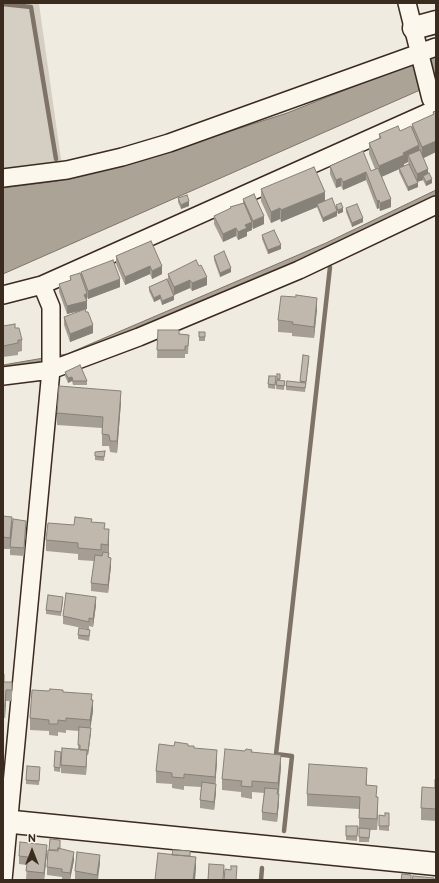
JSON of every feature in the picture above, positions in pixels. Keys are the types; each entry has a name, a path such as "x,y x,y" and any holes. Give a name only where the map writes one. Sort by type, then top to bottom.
{"street":[{"path":"3,295 42,285 324,159 433,99 407,3"},
{"path":"414,28 436,22"},
{"path":"3,178 67,170 122,157 169,143 436,47"},
{"path":"3,376 139,337 298,270 436,205"},
{"path":"3,880 6,821 51,363 51,307 42,285"},
{"path":"6,821 436,864"}],"shaded area":[{"path":"3,3 39,4 62,166 3,173"},
{"path":"436,54 436,83 3,274 3,188 57,181 122,166 287,113"},
{"path":"436,190 436,196 323,250 64,360 3,370 3,365 67,354 326,243"}],"building":[{"path":"436,111 436,141 422,147 412,124 434,114 433,112"},
{"path":"398,126 400,131 411,126 419,145 403,153 404,155 379,166 369,143 381,138 379,134"},
{"path":"420,150 428,169 417,174 408,155"},
{"path":"363,151 371,171 378,168 391,199 380,203 379,200 377,201 366,172 343,182 341,178 336,180 330,166"},
{"path":"409,164 418,183 408,187 399,168"},
{"path":"314,167 325,192 281,210 280,208 271,212 261,189"},
{"path":"429,173 432,179 426,182 423,176"},
{"path":"254,194 264,216 253,221 243,199"},
{"path":"187,195 189,201 181,205 178,198"},
{"path":"332,198 337,211 323,218 317,204"},
{"path":"244,203 252,222 245,225 247,228 238,232 236,228 223,234 214,216 231,208 230,207"},
{"path":"341,203 343,208 338,210 336,205"},
{"path":"357,204 363,218 352,223 346,208"},
{"path":"274,230 281,245 268,250 262,235"},
{"path":"151,241 162,266 152,271 150,266 125,277 116,256"},
{"path":"224,251 231,268 220,273 214,256"},
{"path":"113,260 120,279 88,291 81,272"},
{"path":"196,260 199,266 201,265 207,277 192,283 190,280 174,287 168,274"},
{"path":"80,273 87,293 84,295 87,301 67,306 59,284 71,280 70,276"},
{"path":"167,279 174,296 162,301 160,295 154,298 149,287"},
{"path":"296,295 317,298 314,327 292,324 293,322 278,320 281,296 296,297"},
{"path":"85,309 86,312 88,312 93,325 70,334 64,317"},
{"path":"15,324 15,328 19,328 22,340 18,340 18,343 3,346 3,326"},
{"path":"158,330 179,330 179,334 189,335 188,346 185,346 185,350 157,350"},
{"path":"199,332 205,332 205,337 199,337"},
{"path":"303,355 309,356 306,382 300,381"},
{"path":"80,365 87,381 73,381 72,377 68,378 65,372"},
{"path":"277,374 280,374 280,379 277,379"},
{"path":"269,376 276,376 275,385 268,384"},
{"path":"277,380 285,381 284,386 276,385"},
{"path":"287,381 306,383 305,388 286,386"},
{"path":"59,386 121,391 117,441 110,441 109,435 102,434 103,417 57,413"},
{"path":"105,451 104,457 95,456 95,452"},
{"path":"3,516 12,517 10,538 3,537"},
{"path":"75,517 92,519 91,522 105,523 104,529 109,529 108,545 101,544 101,550 78,548 78,543 46,540 48,523 74,525"},
{"path":"13,519 26,521 24,548 10,547"},
{"path":"103,552 109,553 108,557 111,558 108,585 91,583 95,555 102,556"},
{"path":"66,593 96,597 93,619 89,618 89,622 63,616"},
{"path":"48,595 63,597 61,612 46,610"},
{"path":"79,628 90,630 89,636 78,635"},
{"path":"3,673 4,682 12,682 12,690 6,690 5,706 3,706"},
{"path":"50,689 63,690 63,692 92,694 91,700 93,700 90,720 66,718 66,721 58,720 58,724 49,724 49,720 30,718 32,690 49,691"},
{"path":"79,727 91,728 88,751 80,750 80,745 78,745"},
{"path":"175,742 188,744 188,746 194,746 194,748 217,750 215,777 184,774 184,778 172,777 172,773 156,771 159,744 174,746"},
{"path":"62,748 87,750 86,767 61,765"},
{"path":"225,749 245,751 246,749 252,750 251,752 281,755 278,783 252,781 252,787 241,786 242,781 222,779"},
{"path":"55,751 61,752 60,768 54,767"},
{"path":"309,764 367,768 366,785 377,786 377,819 359,818 360,797 307,794"},
{"path":"27,766 40,767 39,781 26,780"},
{"path":"435,780 436,809 421,808 422,787 435,788"},
{"path":"202,782 216,784 214,802 200,800"},
{"path":"265,788 278,789 277,814 262,812"},
{"path":"385,813 389,813 389,826 379,826 379,815 385,816"},
{"path":"346,826 358,826 357,836 346,836"},
{"path":"359,828 370,829 369,838 359,837"},
{"path":"50,839 60,840 60,849 49,850"},
{"path":"20,842 47,845 44,873 26,871 28,857 19,856"},
{"path":"58,848 74,852 70,873 62,872 62,869 47,867 48,850 58,851"},
{"path":"173,850 190,851 190,856 172,855"},
{"path":"77,852 100,855 97,875 75,871"},
{"path":"158,853 196,857 193,880 155,880"},
{"path":"209,864 224,865 223,880 208,880"},
{"path":"231,866 237,866 236,880 224,880 225,869 231,870"},
{"path":"402,874 411,875 411,880 401,880"},
{"path":"413,876 434,878 434,880 412,880"}],"waterway":[{"path":"3,4 31,7 56,159"},
{"path":"284,831 292,756 276,754 330,267"},
{"path":"261,880 262,868"}]}
